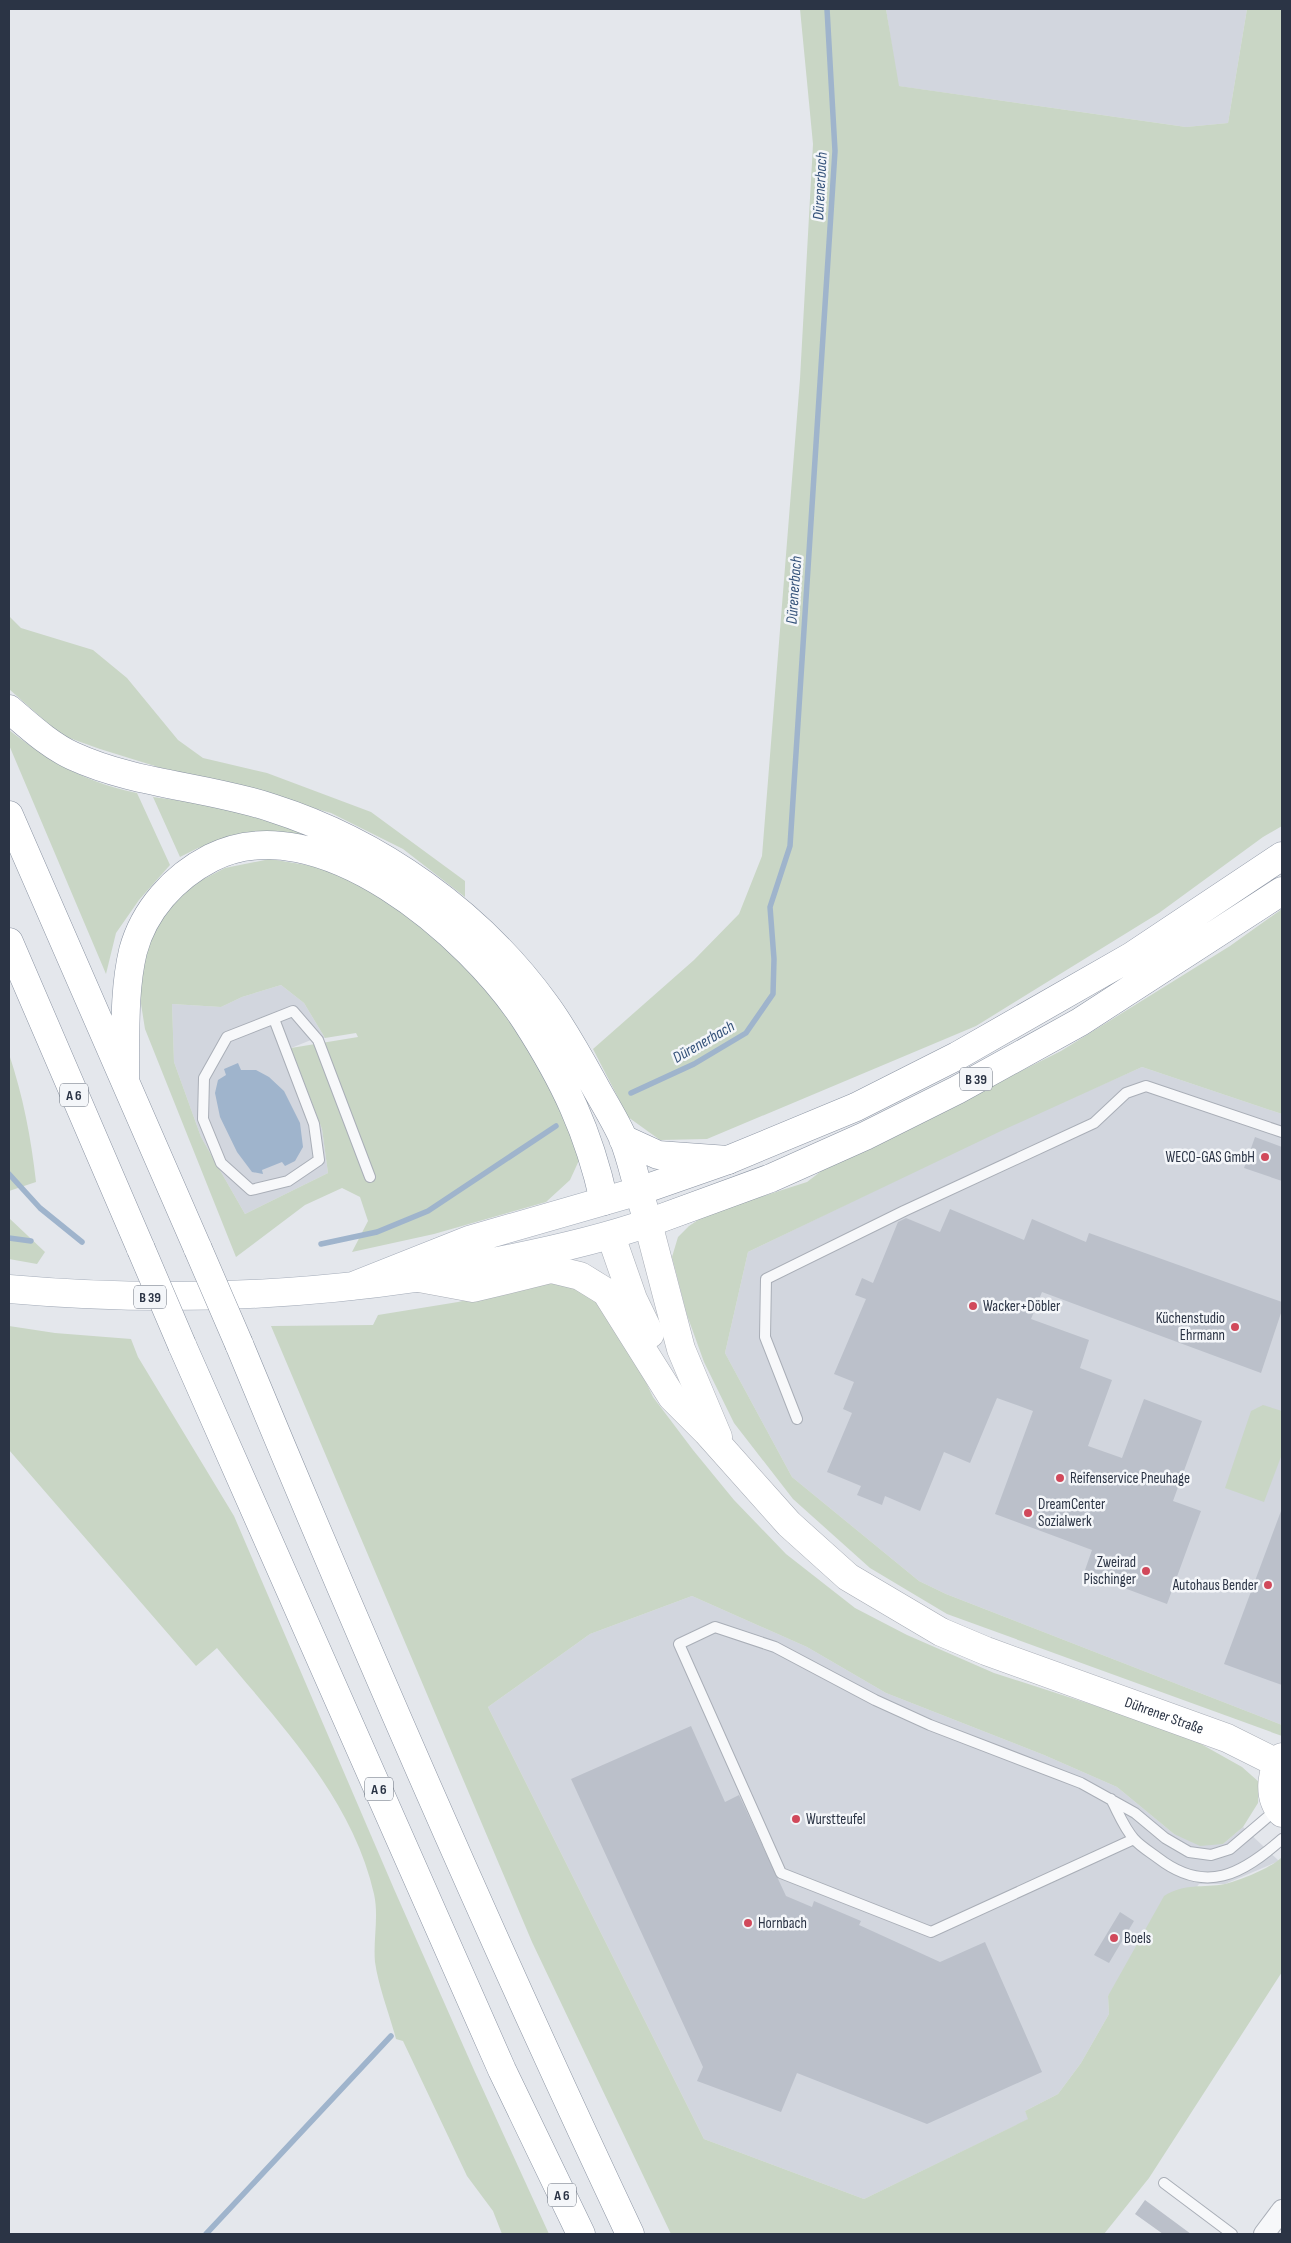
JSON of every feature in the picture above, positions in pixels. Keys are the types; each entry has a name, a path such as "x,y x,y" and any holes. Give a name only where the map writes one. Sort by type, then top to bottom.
{"main road":[{"path":"9,709 36,732 72,755 139,777 214,792 272,808 317,824 360,845 395,865 431,890 469,921 507,958 545,1003 567,1036 623,1139 648,1223 681,1349 726,1454"},
{"path":"9,815 239,1344 342,1592 542,2047 630,2234"},
{"path":"125,1081 128,984 134,950 146,921 182,876 216,856 241,847 277,844 314,851 349,864 383,883 453,938 492,976 525,1019 568,1094 584,1128 596,1166 611,1236 633,1299 665,1366 706,1432"},
{"name":"B 39","path":"353,1286 470,1240 639,1191 728,1160 856,1107 957,1056 1132,956 1282,856"},
{"name":"B 39","path":"9,1289 138,1297 248,1294 353,1286 418,1278 611,1236 771,1178 865,1136 957,1090 1080,1022 1282,891"},
{"name":"A 6","path":"9,942 182,1345 502,2070 580,2234"},
{"path":"623,1139 658,1155 728,1160"},
{"path":"418,1278 473,1288 551,1268 580,1276 606,1292 672,1397 706,1432"},
{"name":"Dührener Straße","path":"706,1432 789,1524 848,1577 941,1632 1046,1673 1228,1738 1280,1760"},
{"path":"1280,1760 1272,1778 1272,1794 1280,1811"}],"street":[{"path":"1264,2234 1282,2210"}],"lane":[{"path":"274,1018 314,1124 319,1160 288,1181 251,1190 221,1163 203,1119 204,1078 227,1037 274,1018 294,1011 318,1040 370,1177"},
{"path":"797,1418 765,1338 766,1279 904,1211 1094,1123 1126,1093 1146,1086 1282,1132"},
{"path":"1134,1839 932,1932 781,1873 679,1644 715,1627 775,1647 875,1700 930,1725 1055,1773 1110,1799 1135,1813 1165,1838 1189,1852 1211,1855 1230,1850 1280,1811"},
{"path":"1110,1799 1134,1839 1167,1865 1192,1877 1217,1878 1243,1868 1282,1839"},
{"path":"1164,2183 1232,2234"}],"shaded area":[{"path":"886,9 1247,9 1228,123 1186,127 898,86"},
{"path":"281,985 304,1003 325,1038 311,1040 291,1048 322,1129 328,1173 245,1214 201,1137 174,1062 172,1004 221,1007 242,997"},
{"path":"1142,1067 1282,1114 1282,1725 946,1594 919,1581 792,1477 725,1353 748,1252 996,1132"},
{"path":"692,1596 807,1647 886,1693 1044,1755 1117,1787 1174,1834 1223,1844 1243,1827 1279,1861 1225,1884 1199,1884 1108,1996 1109,2014 1081,2063 1058,2094 1025,2111 1029,2119 864,2199 704,2139 488,1707 590,1634"}],"green space":[{"path":"800,9 886,9 899,86 1186,127 1228,123 1247,9 1282,9 1282,826 1263,837 1159,913 976,1026 707,1139 660,1140 628,1117 593,1049 694,960 739,914 762,856 800,379 813,144"},
{"path":"9,616 21,628 93,650 127,678 178,740 203,758 267,773 371,812 465,881 465,897 403,849 331,813 218,781 158,767 61,735 9,689"},
{"path":"9,730 39,752 85,777 118,789 137,793 170,865 139,900 116,933 106,974 9,745"},
{"path":"153,797 219,806 273,819 336,845 254,835 198,848 180,857"},
{"path":"270,859 324,868 374,891 423,925 489,990 532,1054 581,1156 570,1180 546,1202 434,1234 352,1252 368,1221 360,1197 342,1188 305,1205 236,1257 145,1029 138,985 148,943 166,911 196,883 225,868","holes":["281,985 304,1003 325,1038 356,1033 358,1037 291,1048 322,1129 328,1173 245,1214 201,1137 174,1062 172,1004 221,1007 242,997"]},
{"path":"1282,909 1282,1114 1142,1067 1001,1131 748,1252 725,1353 792,1477 919,1581 946,1594 1282,1725 1282,1736 947,1614 870,1568 793,1499 734,1423 704,1362 687,1315 672,1257 678,1237 689,1226 707,1214 807,1182 824,1169 1061,1051 1230,946"},
{"path":"9,1054 26,1117 36,1182 9,1191"},
{"path":"9,1218 45,1252 37,1264 9,1259"},
{"path":"559,1282 595,1296 614,1315 653,1397 734,1500 786,1554 855,1608 907,1635 994,1673 1164,1728 1201,1744 1242,1767 1259,1782 1258,1803 1243,1827 1223,1844 1200,1846 1174,1834 1117,1787 1044,1755 886,1693 807,1647 692,1596 590,1634 488,1707 704,2139 864,2199 1028,2119 1025,2111 1058,2094 1081,2063 1109,2014 1108,1996 1164,1896 1179,1889 1225,1884 1247,1877 1282,1857 1282,1972 1149,2178 1104,2234 671,2234 532,1942 271,1326 373,1325 378,1315 458,1302 529,1286"},
{"path":"9,1326 55,1333 131,1339 138,1357 234,1516 394,1889 549,2234 502,2234 493,2211 467,2176 403,2041 396,2039 381,1990 375,1962 376,1919 374,1894 363,1859 349,1825 331,1793 310,1762 217,1648 196,1666 9,1450"},
{"path":"1263,1405 1282,1411 1282,1454 1264,1502 1225,1488 1251,1411"}],"water":[{"path":"238,1063 241,1070 256,1070 269,1077 284,1091 300,1123 303,1147 295,1161 285,1166 282,1162 262,1170 263,1174 252,1172 237,1152 220,1117 215,1093 218,1080 226,1075 224,1069"}],"building":[{"name":"WECO-GAS GmbH","path":"1255,1137 1282,1147 1282,1181 1244,1168"},
{"path":"950,1209 1024,1240 1032,1219 1086,1242 1089,1233 1282,1302 1282,1310 1261,1373 1042,1292 1031,1319 1089,1340 1080,1368 1112,1380 1088,1446 1122,1458 1144,1399 1202,1421 1173,1501 1201,1511 1167,1604 1084,1573 1092,1550 995,1514 1033,1411 997,1398 970,1463 944,1452 920,1511 885,1496 882,1505 857,1495 861,1486 827,1472 852,1413 843,1409 854,1382 834,1374 866,1299 855,1295 862,1278 873,1283 898,1222 906,1218 940,1232"},
{"name":"Autohaus Bender","path":"1282,1512 1282,1685 1224,1664"},
{"name":"Hornbach","path":"691,1726 725,1802 739,1795 786,1896 812,1907 814,1901 861,1921 859,1925 940,1962 985,1942 1042,2072 927,2124 797,2073 781,2112 697,2081 703,2067 571,1779"},
{"name":"Boels","path":"1120,1912 1134,1921 1109,1963 1094,1955"},
{"path":"1145,2200 1191,2234 1163,2234 1135,2214"}],"waterway":[{"name":"Dürenerbach","path":"631,1093 694,1064 746,1033 773,994 774,959 770,907 790,846 835,151 827,9"},
{"name":"Dürenerbach","path":"321,1244 377,1232 428,1211 556,1126"},
{"path":"9,1174 40,1208 82,1242"},
{"name":"Dürenerbach","path":"9,1238 31,1241"},
{"path":"206,2234 391,2036"}],"place":[{"name":"WECO-GAS GmbH","path":"1265,1157"},
{"name":"Wacker+Döbler","path":"973,1306"},
{"name":"Küchenstudio Ehrmann","path":"1235,1327"},
{"name":"Reifenservice Pneuhage","path":"1060,1478"},
{"name":"DreamCenter Sozialwerk","path":"1028,1513"},
{"name":"Zweirad Pischinger","path":"1146,1571"},
{"name":"Autohaus Bender","path":"1268,1585"},
{"name":"Wurstteufel","path":"796,1819"},
{"name":"Hornbach","path":"748,1923"},
{"name":"Boels","path":"1114,1938"}]}
